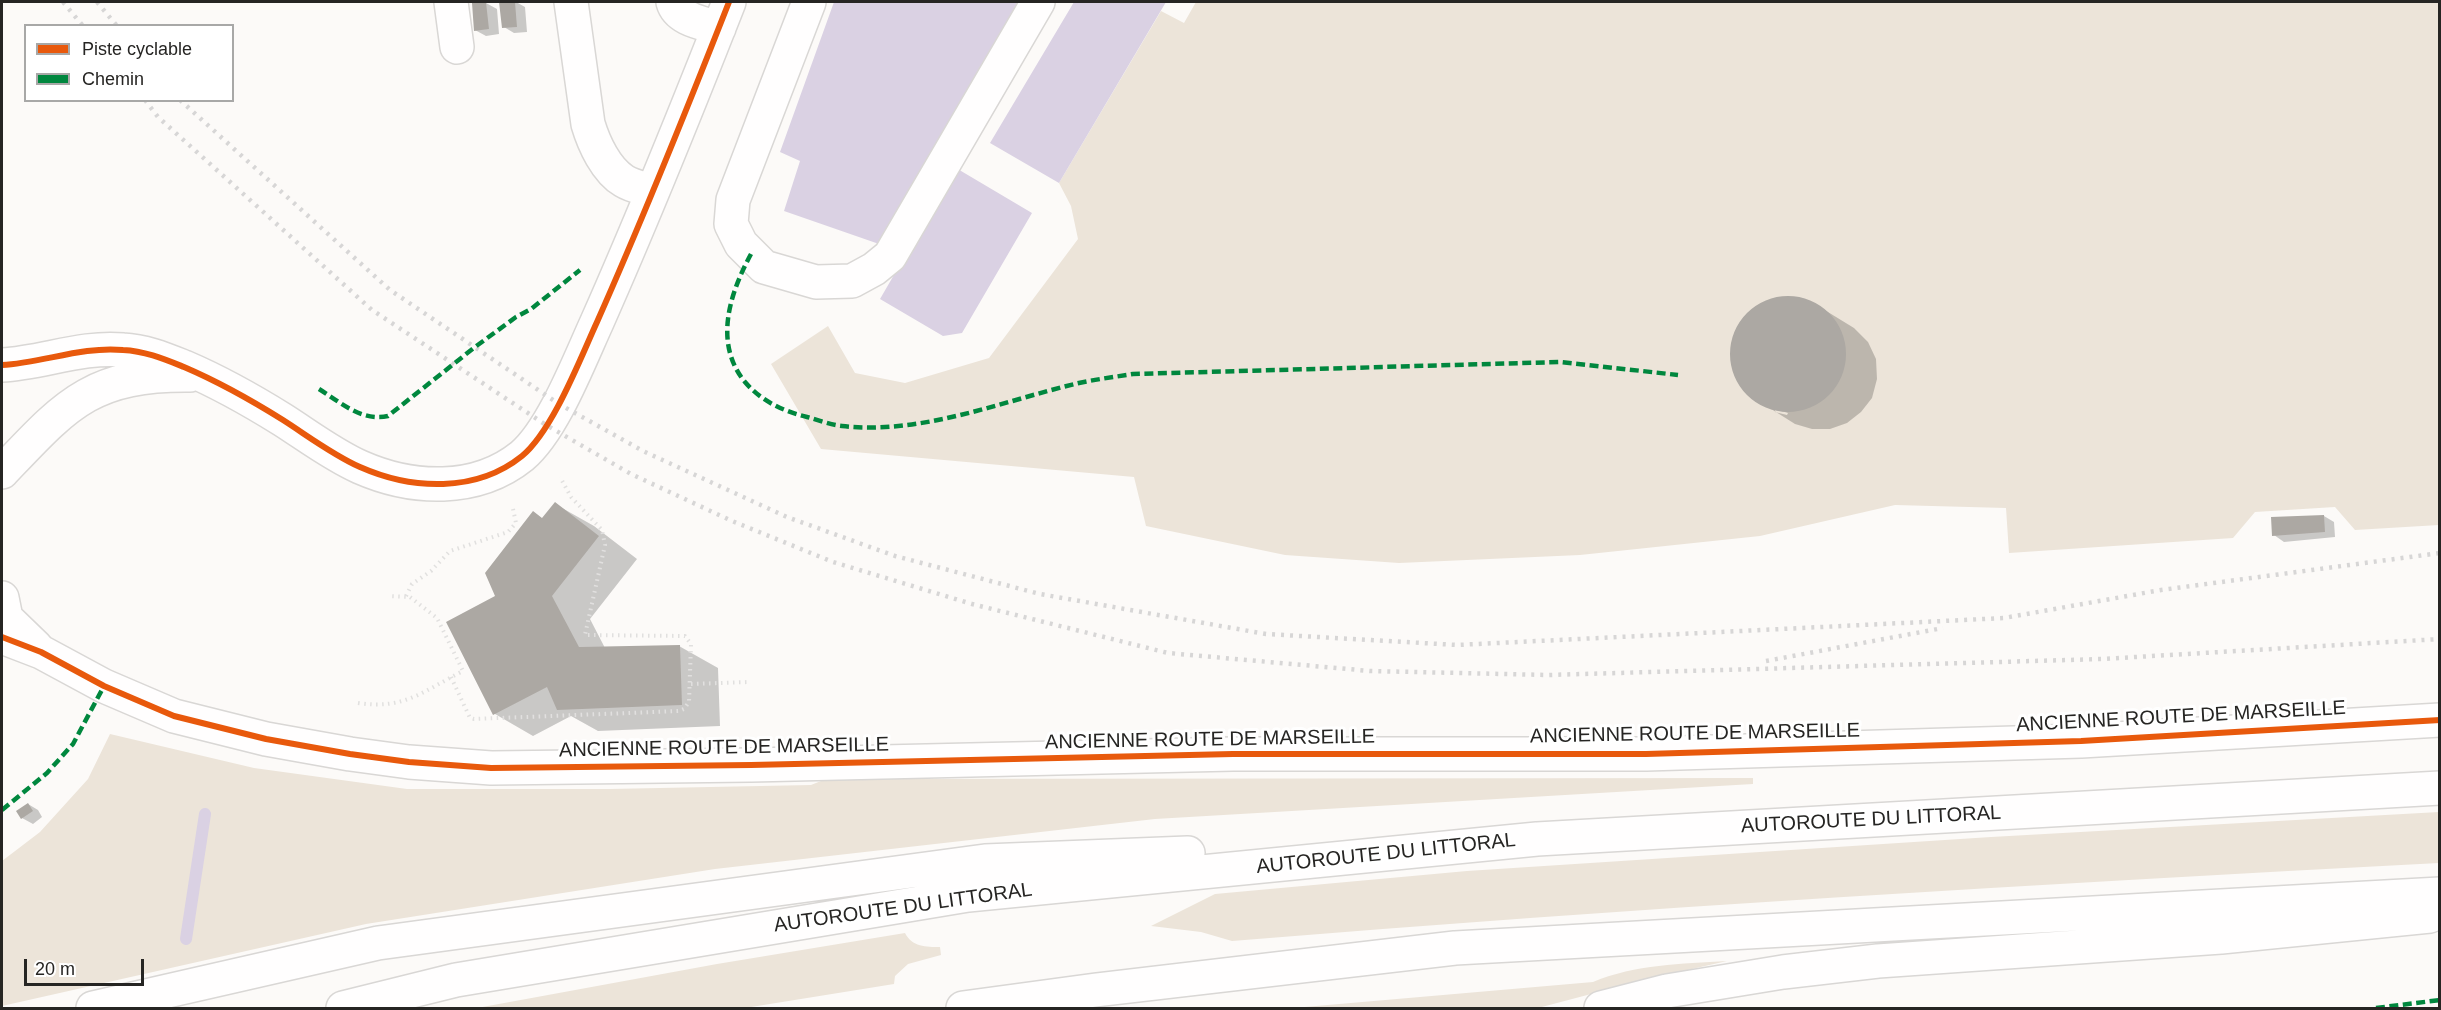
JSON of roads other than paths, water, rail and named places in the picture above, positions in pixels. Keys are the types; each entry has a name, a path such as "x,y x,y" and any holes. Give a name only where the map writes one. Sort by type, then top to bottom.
{"main road":[{"path":"452,2 457,47"},
{"path":"571,2 588,124 593,142 623,180 652,191"},
{"path":"2,365 98,350 123,350 153,355 204,376 244,396 359,467 376,473 412,482 439,484 469,482 494,473 524,454 536,441 562,398 606,303 724,15 682,15 673,2"},
{"path":"809,2 733,200 731,224 741,244 764,267 816,282 852,280 874,270 890,256 1038,2"},
{"path":"2,472 53,418 77,400 106,385 138,377 204,376"},
{"name":"ANCIENNE ROUTE DE MARSEILLE","path":"2,598 6,618 42,652"},
{"name":"ANCIENNE ROUTE DE MARSEILLE","path":"2,638 42,652 104,686 186,718 266,739 350,754 409,762 491,768 751,765 1233,754 1646,754 2081,741 2439,720"},
{"name":"AUTOROUTE DU LITTORAL","path":"343,1008 456,980 969,895 1537,839 2439,788"},
{"path":"93,1008 378,942 985,861 1537,839"},
{"path":"963,1008 1455,948 2439,894"},
{"path":"1601,1008 1667,991 1783,972 1878,961 2221,937 2439,915"}],"waterway":[{"path":"186,939 205,814"}],"railway":[{"path":"63,2 81,24"},
{"path":"97,2 115,24"},
{"path":"147,102 158,117 372,310 546,425 631,474 732,521 833,562 972,604 1168,653 1370,671 1548,675 2102,659 2440,639"},
{"path":"182,102 390,290 559,404 643,451 787,517 895,556 1040,594 1266,634 1457,645 2004,618 2161,590 2440,553"},
{"path":"1766,661 1943,628"}]}
